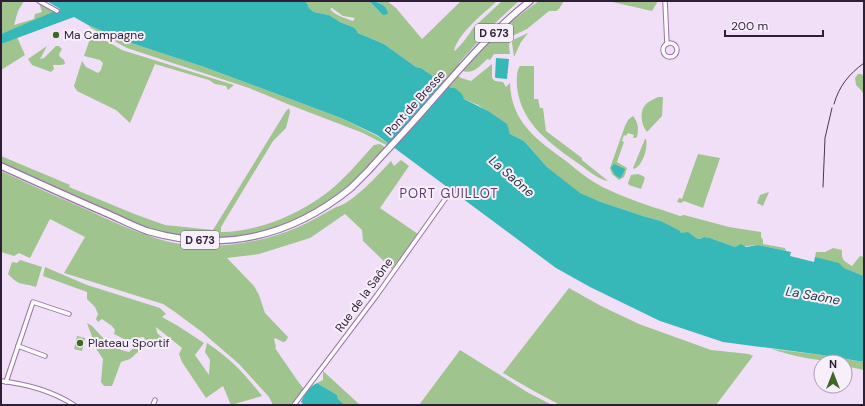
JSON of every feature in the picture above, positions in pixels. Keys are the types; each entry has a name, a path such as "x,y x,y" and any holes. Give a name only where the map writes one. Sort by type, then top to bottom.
{"main road":[{"name":"D 673","path":"522,7 530,1"},
{"path":"522,7 533,1"},
{"name":"Pont de Bresse","path":"1,166 146,230 184,239 209,241 253,238 268,234 300,221 317,212 351,187 385,152 493,33 522,7"}],"street":[{"path":"39,1 57,11"},
{"path":"665,1 666,44"},
{"name":"Rue de la Saône","path":"294,405 377,295 448,195"},
{"path":"6,382 33,302 69,314"},
{"path":"18,346 45,356"},
{"path":"1,381 34,387 71,404"},
{"path":"153,405 155,400"}],"shaded area":[{"path":"1,1 24,1 18,11 14,25 34,19 35,14 42,12 39,3 56,12 1,34"},
{"path":"293,1 369,1 379,11 383,5 376,1 387,1 396,8 422,39 461,1 497,1 460,37 454,51 473,28 502,1 519,1 494,24 459,63 458,76 471,81 492,64 492,78 495,81 503,82 506,87 510,83 515,109 528,129 545,145 597,184 636,201 680,216 684,215 729,227 761,232 763,244 785,248 786,251 758,245 735,247 710,238 696,238 681,233 661,221 601,202 579,193 547,167 524,141 510,134 508,129 497,118 478,105 464,99 455,88 449,87 421,68 416,67 384,44 358,33 355,28 340,22 329,15 314,12 309,8 307,3","holes":["332,8 343,16 355,18 353,21 347,19 330,9"]},
{"path":"539,1 564,1 556,11 549,11 527,29 510,37 510,54 494,54 490,60 487,59 473,71 462,71 488,42"},
{"path":"608,1 658,1 652,11"},
{"path":"88,25 128,42 204,67 341,118 377,136 389,144 388,146 363,133 249,88 127,48"},
{"path":"528,33 521,42 514,57 513,40"},
{"path":"96,35 122,50 234,85 228,90 226,86 215,84 209,80 155,64 130,123 116,110 77,91 74,86 82,61 86,67 98,73 101,70 103,63 100,60 84,56 91,36"},
{"path":"17,37 25,55 1,70 1,44"},
{"path":"47,46 40,59 44,58 56,46 59,46 62,49 59,54 60,57 64,60 65,64 53,65 54,69 51,72 32,65 28,59"},
{"path":"520,66 534,66 534,99 538,99 540,108 543,108 546,131 582,158 582,160 608,181 593,174 558,149 539,132 531,122 524,112 517,87 517,73"},
{"path":"858,74 864,76 864,95 856,85 855,78"},
{"path":"658,97 663,97 662,116 647,132 642,122 642,110 647,103"},
{"path":"289,108 290,112 286,128 273,141 221,227 221,232 236,231 266,224 281,219 310,205 334,187 374,145 380,144 386,148 347,187 320,207 287,224 252,234 233,237 196,238 156,231 124,219 1,164 1,156 70,185 69,187 165,225 213,230"},
{"path":"633,116 638,126 637,137 633,138 634,135 628,133 626,136 624,135 622,141 624,142 617,162 627,168 624,177 619,180 612,174 610,168 625,126 628,120"},
{"path":"645,139 646,147 644,156 640,164 634,169 633,168"},
{"path":"698,154 720,158 703,208 684,201 681,203 677,202 679,198 682,199"},
{"path":"401,160 409,166 380,208 418,234 392,269 363,241 362,230 345,214 310,238 259,254 227,258 254,286 259,295 265,313 288,337 286,341 283,342 275,338 274,339 275,348 304,389 291,405 273,405 269,397 239,364 202,332 163,304 64,273 85,237 50,219 30,258 19,253 14,256 1,252 1,171 113,222 146,235 180,244 210,246 239,244 254,241 268,238 296,228 350,200 391,161 394,166"},
{"path":"638,174 645,178 641,189 629,185 628,183 631,175"},
{"path":"769,192 763,206 757,203 760,195"},
{"path":"833,248 842,250 844,260 852,266 860,256 864,257 864,276 815,257 816,252 825,252"},
{"path":"20,260 42,267 36,287 18,283 8,274 12,262 17,263"},
{"path":"45,267 87,285 160,308 166,314 162,317 204,343 195,355 209,375 210,360 205,352 207,343 237,367 262,396 231,405 223,386 206,398 182,362 179,354 182,348 156,327 157,333 164,339 146,345 130,359 121,362 112,386 104,386 101,382 103,359 97,350 87,323 92,326 104,339 121,350 129,352 145,338 143,337 126,340 114,334 115,330 112,326 102,319 98,322 96,319 98,314 95,307 87,299 87,292 43,276"},
{"path":"569,288 601,306 639,324 711,350 749,354 753,356 716,405 560,405 503,373"},
{"name":"Plateau Sportif","path":"77,336 85,338 82,351 74,349"},
{"path":"771,349 814,354 813,359"},
{"path":"460,350 527,392 552,405 419,405"},
{"path":"853,360 863,362 864,370 853,368"},
{"path":"323,371 360,405 345,405 338,399 337,395 317,383 323,380"}],"water":[{"name":"La Saône","path":"47,1 305,2 314,12 329,15 340,22 355,28 358,33 384,44 416,67 421,68 449,87 455,88 462,94 464,99 488,111 507,124 510,134 524,141 547,167 580,193 601,202 661,221 680,231 681,233 688,232 696,238 710,238 735,247 741,244 746,247 758,245 791,252 790,256 814,262 815,257 839,263 844,268 864,276 864,362 853,360 853,354 814,354 723,342 660,321 590,287 556,268 377,135 341,118 204,67 128,42 88,25 74,17 1,44 1,34 60,9"},
{"path":"369,1 382,4 386,8 388,14 383,15"},
{"path":"496,58 509,59 507,79 495,77"},
{"path":"614,164 625,169 620,178 615,175 611,168"},
{"path":"317,383 337,395 338,399 345,405 304,405 301,402 305,394"}],"railway":[{"path":"834,104 845,81 864,63"},
{"path":"823,187 825,138 832,108"}],"place":[{"name":"Ma Campagne","path":"56,35"},
{"name":"Plateau Sportif","path":"80,343"}],"district":[{"name":"PORT GUILLOT","path":"449,193"}]}
